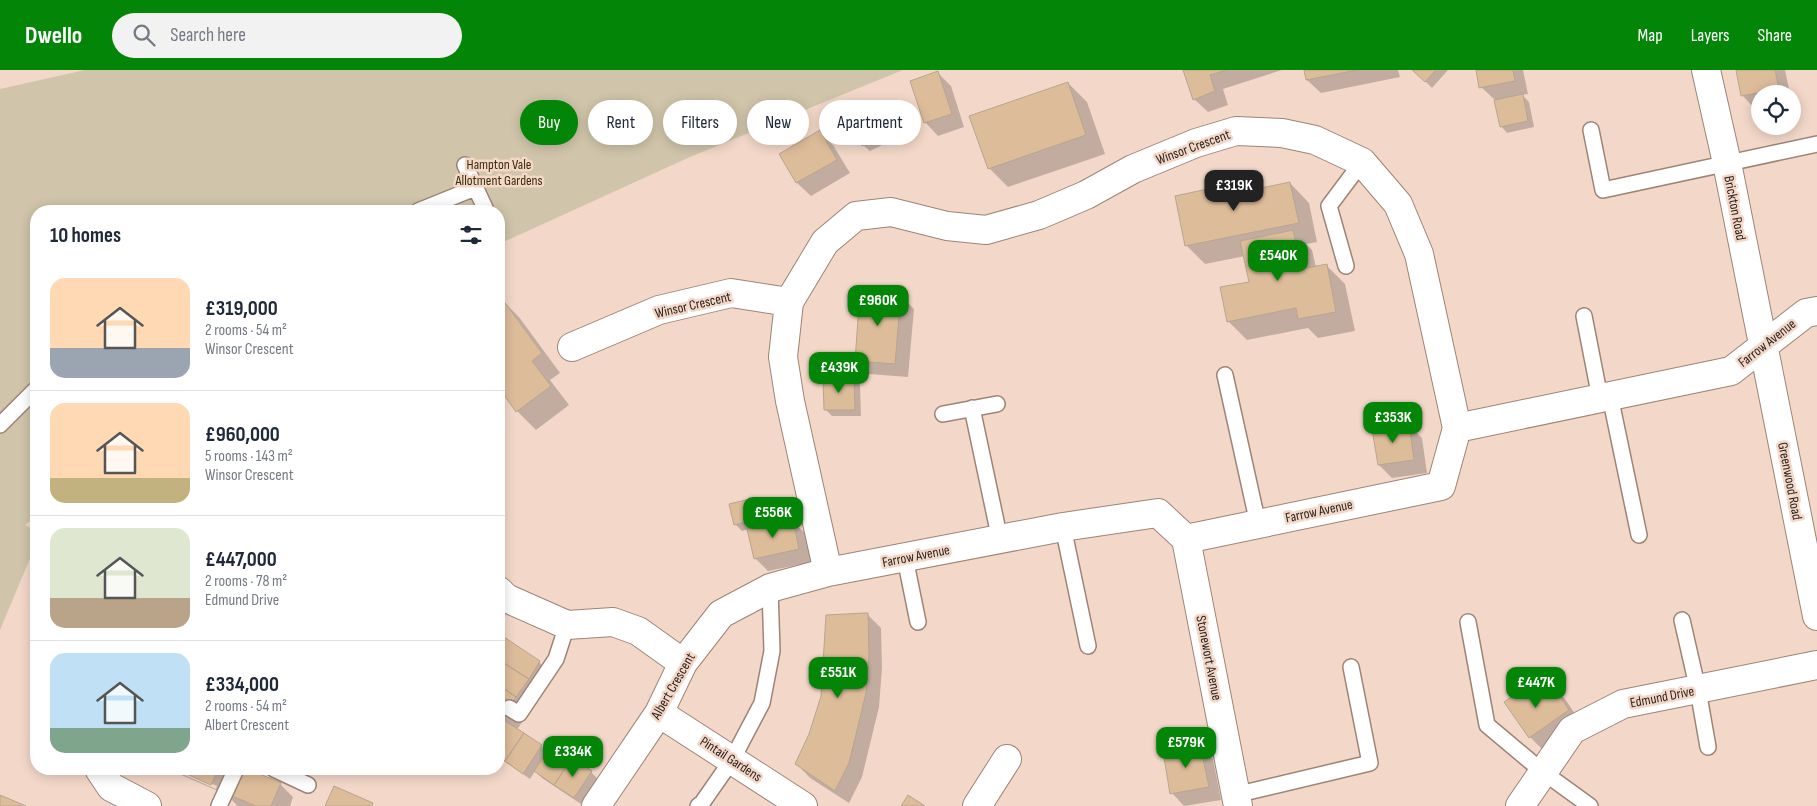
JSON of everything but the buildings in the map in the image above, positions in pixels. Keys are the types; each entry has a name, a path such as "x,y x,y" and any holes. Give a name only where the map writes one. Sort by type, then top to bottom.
{"street":[{"name":"Brickton Road","path":"1706,70 1727,163 1763,347"},
{"name":"Winsor Crescent","path":"828,572 790,401 783,357 789,302 825,242 856,216 892,212 947,226 986,230 1039,215 1086,195 1133,169 1196,143 1236,131 1282,133 1315,140 1362,162 1398,204 1419,254 1457,428"},
{"name":"Winsor Crescent","path":"572,347 659,310 731,294 789,302"},
{"name":"Farrow Avenue","path":"770,588 828,572 1063,527 1158,513 1186,539 1441,486 1457,428 1731,370 1806,313 1817,311"},
{"name":"Greenwood Road","path":"1763,347 1817,616"},
{"name":"Stonewort Avenue","path":"1186,539 1237,800"},
{"name":"Albert Crescent","path":"596,806 659,713 683,664 721,614 770,588"},
{"path":"505,597 567,625 613,622 638,632 683,664"},
{"name":"Edmund Drive","path":"1520,806 1572,730 1623,704 1817,665"},
{"name":"Pintail Gardens","path":"659,713 803,806"},
{"path":"977,806 1007,759"},
{"path":"103,775 111,787 147,806"}],"lane":[{"path":"1591,130 1603,190 1817,144"},
{"path":"1346,266 1329,206 1362,162"},
{"path":"465,165 484,205"},
{"path":"433,205 475,188"},
{"path":"1584,316 1639,536"},
{"path":"1225,375 1258,524"},
{"path":"0,425 30,396"},
{"path":"943,414 997,404"},
{"path":"972,408 1000,540"},
{"path":"1063,527 1088,646"},
{"path":"905,558 918,622"},
{"path":"698,806 732,760 762,703 772,650 770,588"},
{"path":"1682,620 1698,690 1708,748"},
{"path":"1468,622 1487,725 1543,772 1590,806"},
{"path":"509,708 519,714 556,659 567,625"},
{"path":"1237,800 1370,763 1351,668"},
{"path":"220,806 233,775"},
{"path":"287,775 308,785"}],"green space":[{"name":"Hampton Vale Allotment Gardens","path":"85,70 903,70 830,100 819,100 819,104 809,108 809,100 747,100 747,134 737,138 737,100 663,100 663,145 719,145 505,241 505,205 30,205 30,521 25,525 30,528 30,558 0,630 0,89"}]}
